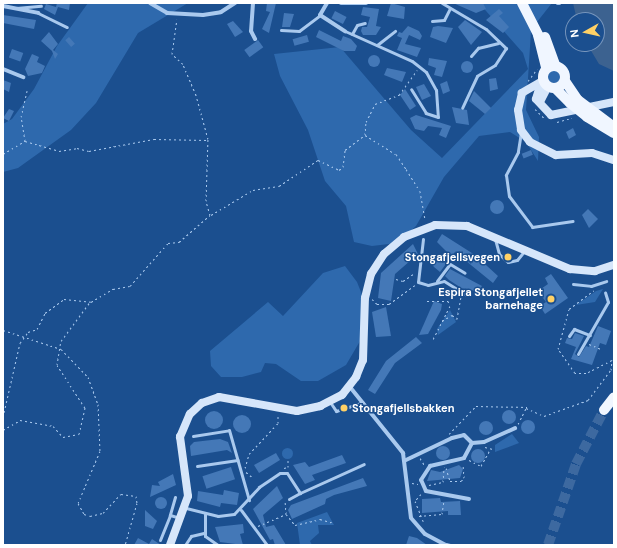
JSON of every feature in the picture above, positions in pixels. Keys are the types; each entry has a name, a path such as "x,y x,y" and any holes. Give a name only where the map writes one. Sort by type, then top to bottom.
{"main road":[{"path":"522,3 538,35 545,79"},
{"path":"529,3 545,79 614,133"},
{"path":"545,79 564,71 565,81 574,101"},
{"path":"545,79 565,81"},
{"path":"591,114 614,127"},
{"path":"604,410 614,397"}],"street":[{"path":"150,3 162,12 177,14 215,14 235,3"},
{"path":"254,3 251,31 255,39"},
{"path":"327,3 320,15 345,31"},
{"path":"341,3 366,3"},
{"path":"3,6 38,13"},
{"path":"3,69 23,77"},
{"path":"545,79 519,103 521,130 534,145 550,153 592,153 614,160"},
{"path":"545,79 540,103 544,110 560,116 614,102"},
{"path":"170,545 186,508 189,482 180,437 185,421 202,403 226,396 297,411 330,402 350,387 364,352 365,298 374,268 396,243 427,227 467,226 495,236 576,271 595,271 614,265"},
{"path":"350,387 406,460 406,498 411,518 425,534 447,545"},
{"path":"472,443 481,442 515,428"},
{"path":"406,460 446,440 464,435 472,443"},
{"path":"469,499 426,491 421,485 421,477 426,468 464,458 472,443"}],"lane":[{"path":"442,3 486,29 505,51 495,64 477,76 462,108"},
{"path":"16,8 41,6"},
{"path":"432,21 444,20 450,8"},
{"path":"38,13 67,27"},
{"path":"281,30 299,31 320,15"},
{"path":"352,34 357,25 365,23"},
{"path":"345,31 419,66 435,86 438,117 426,113 411,88"},
{"path":"377,45 395,31"},
{"path":"471,56 478,48 498,43"},
{"path":"521,130 518,152 506,175 509,196 532,227 573,221"},
{"path":"495,236 499,254 508,262 517,260 525,250"},
{"path":"423,239 418,282 428,285 437,281 450,264 465,273"},
{"path":"573,284 595,285 606,280"},
{"path":"437,281 446,282 466,294"},
{"path":"578,354 608,302 605,292"},
{"path":"570,336 574,329 590,335"},
{"path":"330,402 336,411 363,402"},
{"path":"193,436 229,430 242,471 249,500"},
{"path":"197,466 238,460"},
{"path":"289,499 364,464"},
{"path":"186,508 205,514 223,516 241,510 264,483 285,472 300,494"},
{"path":"160,540 170,515 175,497"},
{"path":"241,510 267,545"},
{"path":"204,533 205,514"},
{"path":"170,515 182,518"},
{"path":"185,545 191,536 204,533"},
{"path":"204,533 218,545"}],"path":[{"path":"177,14 172,54 183,64 196,95 208,139 206,201 210,215"},
{"path":"3,430 20,420 53,426 63,437 79,434 85,408 57,365 61,349 61,341 91,302 113,289 130,286 168,243 179,242 210,215 253,190 279,186 318,160 339,170 343,167 345,150 365,135 366,122 375,104 399,94 419,66"},
{"path":"525,85 545,79"},
{"path":"25,141 21,117 27,91"},
{"path":"365,135 396,154 406,168 420,191 427,227"},
{"path":"3,154 25,141 59,151 79,148 89,151 154,139 197,142 208,139"},
{"path":"396,279 403,281 419,270"},
{"path":"372,298 377,304 389,304 418,282"},
{"path":"446,440 476,406 528,408 544,416 586,401 597,392 613,365 610,360 578,374 570,369 558,349 569,309 595,285"},
{"path":"442,321 452,315 457,319 462,292"},
{"path":"3,417 20,343 25,336 64,300 91,302"},
{"path":"427,301 448,301 450,309 433,339"},
{"path":"3,330 61,349 88,377 98,404 100,457 78,503 84,514 90,516 102,513 122,494 136,496 138,503 125,545"},
{"path":"584,342 602,349"},
{"path":"515,428 521,413 528,408"},
{"path":"252,477 242,471 249,454 278,423 279,411"},
{"path":"464,458 478,467 490,456 490,450 481,442"},
{"path":"419,456 426,468"},
{"path":"283,468 288,466 288,458"},
{"path":"445,464 448,479 461,481 464,475 464,458"},
{"path":"421,477 429,486 441,484 445,464"},
{"path":"411,482 421,485"},
{"path":"423,521 419,516 415,500 426,491"},
{"path":"419,516 445,512 444,494"},
{"path":"289,499 282,503 286,514 295,525 320,519 333,523"},
{"path":"255,526 286,514"}],"shaded area":[{"path":"88,3 188,3 138,33 96,103 71,130 18,168 3,172 3,124 12,119 34,89 57,46"},
{"path":"479,3 552,3 537,22 544,40 540,56 531,31 526,110 539,137 538,161 526,142 510,132 479,136 444,177 416,226 397,243 372,246 354,242 346,206 325,181 308,130 280,76 274,54 340,47 411,130 442,158 528,69 523,53"},
{"path":"573,3 614,3 614,71 599,64 592,52 605,52 605,12 575,12"},
{"path":"554,69 559,71 561,76 559,81 554,83 549,81 547,76 549,71"},
{"path":"345,266 357,282 365,302 363,336 346,365 318,381 301,381 276,364 265,363 261,372 242,377 221,377 211,366 210,351 268,302 283,316 323,273"},
{"path":"603,289 595,302 576,305 596,291"},
{"path":"450,310 456,322 438,335 437,329"},
{"path":"512,434 519,443 495,452 495,445"},
{"path":"287,447 291,449 293,453 291,457 287,459 283,457 281,453 283,449"},
{"path":"327,512 334,525 318,525 319,533 310,541 312,545 300,545 297,523"}],"building":[{"path":"57,3 70,3 69,10 58,7 55,15 44,9 46,4 56,7"},
{"path":"267,3 276,3 269,33 262,29 270,12 266,11"},
{"path":"391,3 405,7 404,19 387,16"},
{"path":"453,3 483,3 486,9 476,13"},
{"path":"363,7 379,9 376,26 381,27 376,35 363,35 361,31 362,27 367,27 370,17 361,15"},
{"path":"499,9 503,13 499,16 509,27 503,33 486,20"},
{"path":"335,11 347,17 343,24 331,18"},
{"path":"284,13 294,14 290,27 282,27"},
{"path":"3,15 36,20 34,29 3,23"},
{"path":"465,20 482,32 471,45 458,27"},
{"path":"233,21 243,32 235,37 227,24"},
{"path":"408,26 419,31 422,36 420,40 409,35 405,44 421,48 417,57 397,50 402,38 397,36 399,32 402,33"},
{"path":"438,26 453,28 446,43 430,37 433,27"},
{"path":"319,30 341,41 343,36 351,39 357,46 355,51 344,51 316,37"},
{"path":"49,32 58,44 53,50 58,54 55,59 52,51 41,41"},
{"path":"307,35 309,42 295,46 293,39"},
{"path":"69,37 75,44 71,47 65,40"},
{"path":"258,40 263,47 250,57 244,50"},
{"path":"12,49 23,53 20,62 9,57"},
{"path":"32,54 39,57 37,62 45,66 42,73 28,76 25,69"},
{"path":"372,55 376,55 380,61 376,67 372,67 368,63 368,59"},
{"path":"429,58 447,61 442,77 434,75 436,68 428,65"},
{"path":"465,61 469,61 473,67 469,73 465,73 461,69 461,65"},
{"path":"387,68 406,72 402,82 384,75"},
{"path":"496,78 498,89 490,91 489,79"},
{"path":"3,80 11,83 9,92 3,89"},
{"path":"447,81 450,91 443,94 440,84"},
{"path":"424,84 431,96 422,100 416,87"},
{"path":"405,89 416,106 410,110 400,95"},
{"path":"474,91 491,108 485,114 469,101"},
{"path":"452,107 467,110 469,125 456,123"},
{"path":"9,109 14,111 9,121 3,118"},
{"path":"416,115 451,126 446,138 439,135 442,128 428,126 424,131 415,129 410,118"},
{"path":"573,128 576,135 569,139 566,132"},
{"path":"531,150 533,155 524,158 522,154"},
{"path":"497,200 502,202 504,207 502,212 497,214 492,212 490,207 492,202"},
{"path":"588,209 598,219 589,228 582,215"},
{"path":"442,234 475,255 498,276 493,283 455,252 440,272 434,267 430,261 434,254 442,259 447,252 437,242"},
{"path":"413,244 418,254 395,274 391,301 378,298 381,273"},
{"path":"450,269 482,286 477,293 472,290 469,293 445,276"},
{"path":"551,274 568,298 545,314 540,306 546,302 538,291 548,284 545,278"},
{"path":"434,301 442,304 441,310 428,334 419,335"},
{"path":"386,307 391,336 376,337 372,312"},
{"path":"598,326 611,331 606,345 600,343 592,365 571,359 576,347 565,343 567,338 572,339 575,333 584,336 575,354 579,357 586,346 589,347"},
{"path":"416,337 422,343 395,363 375,394 368,390 386,361"},
{"path":"506,410 512,410 516,414 516,420 512,424 506,424 502,420 502,414"},
{"path":"214,411 220,414 223,420 220,426 214,429 208,426 205,420 208,414"},
{"path":"242,415 248,418 251,424 248,430 242,433 236,430 233,424 236,418"},
{"path":"525,420 531,420 535,424 535,430 531,434 525,434 521,430 521,424"},
{"path":"483,421 489,421 493,425 493,431 489,435 483,435 479,431 479,425"},
{"path":"220,439 228,442 232,453 227,450 191,456 190,446 194,442"},
{"path":"440,446 446,446 450,450 450,456 446,460 440,460 436,456 436,450"},
{"path":"475,449 481,449 485,453 485,459 481,463 475,463 471,459 471,453"},
{"path":"276,453 280,460 259,473 254,465"},
{"path":"342,455 346,463 312,475 315,480 305,484 293,465 305,462 309,467"},
{"path":"459,465 463,469 460,478 427,481 431,470 440,472"},
{"path":"231,467 235,479 206,489 202,476"},
{"path":"173,474 176,485 150,497 152,485 160,486 158,482"},
{"path":"363,478 367,486 334,495 326,499 325,504 292,519 288,510 291,505"},
{"path":"277,486 283,498 263,515 266,527 274,525 286,545 275,545 273,539 270,540 253,509"},
{"path":"224,490 239,493 237,505 221,503 220,507 197,501 198,491 223,495"},
{"path":"159,497 163,497 167,503 163,509 159,509 155,505 155,501"},
{"path":"440,498 441,502 460,501 461,515 448,515 448,511 422,513 422,499"},
{"path":"145,510 157,521 153,529 145,526"},
{"path":"243,524 244,533 240,534 243,545 220,542 215,527"},
{"path":"409,536 417,538 427,545 406,545"},
{"path":"138,538 149,544 152,539 161,545 134,545"}],"tunnel":[{"path":"548,545 576,464 604,410"}],"place":[{"name":"Stongafjellsvegen","path":"508,257"},
{"name":"Espira Stongafjellet barnehage","path":"551,299"},
{"name":"Stongafjellsbakken","path":"344,408"}]}
